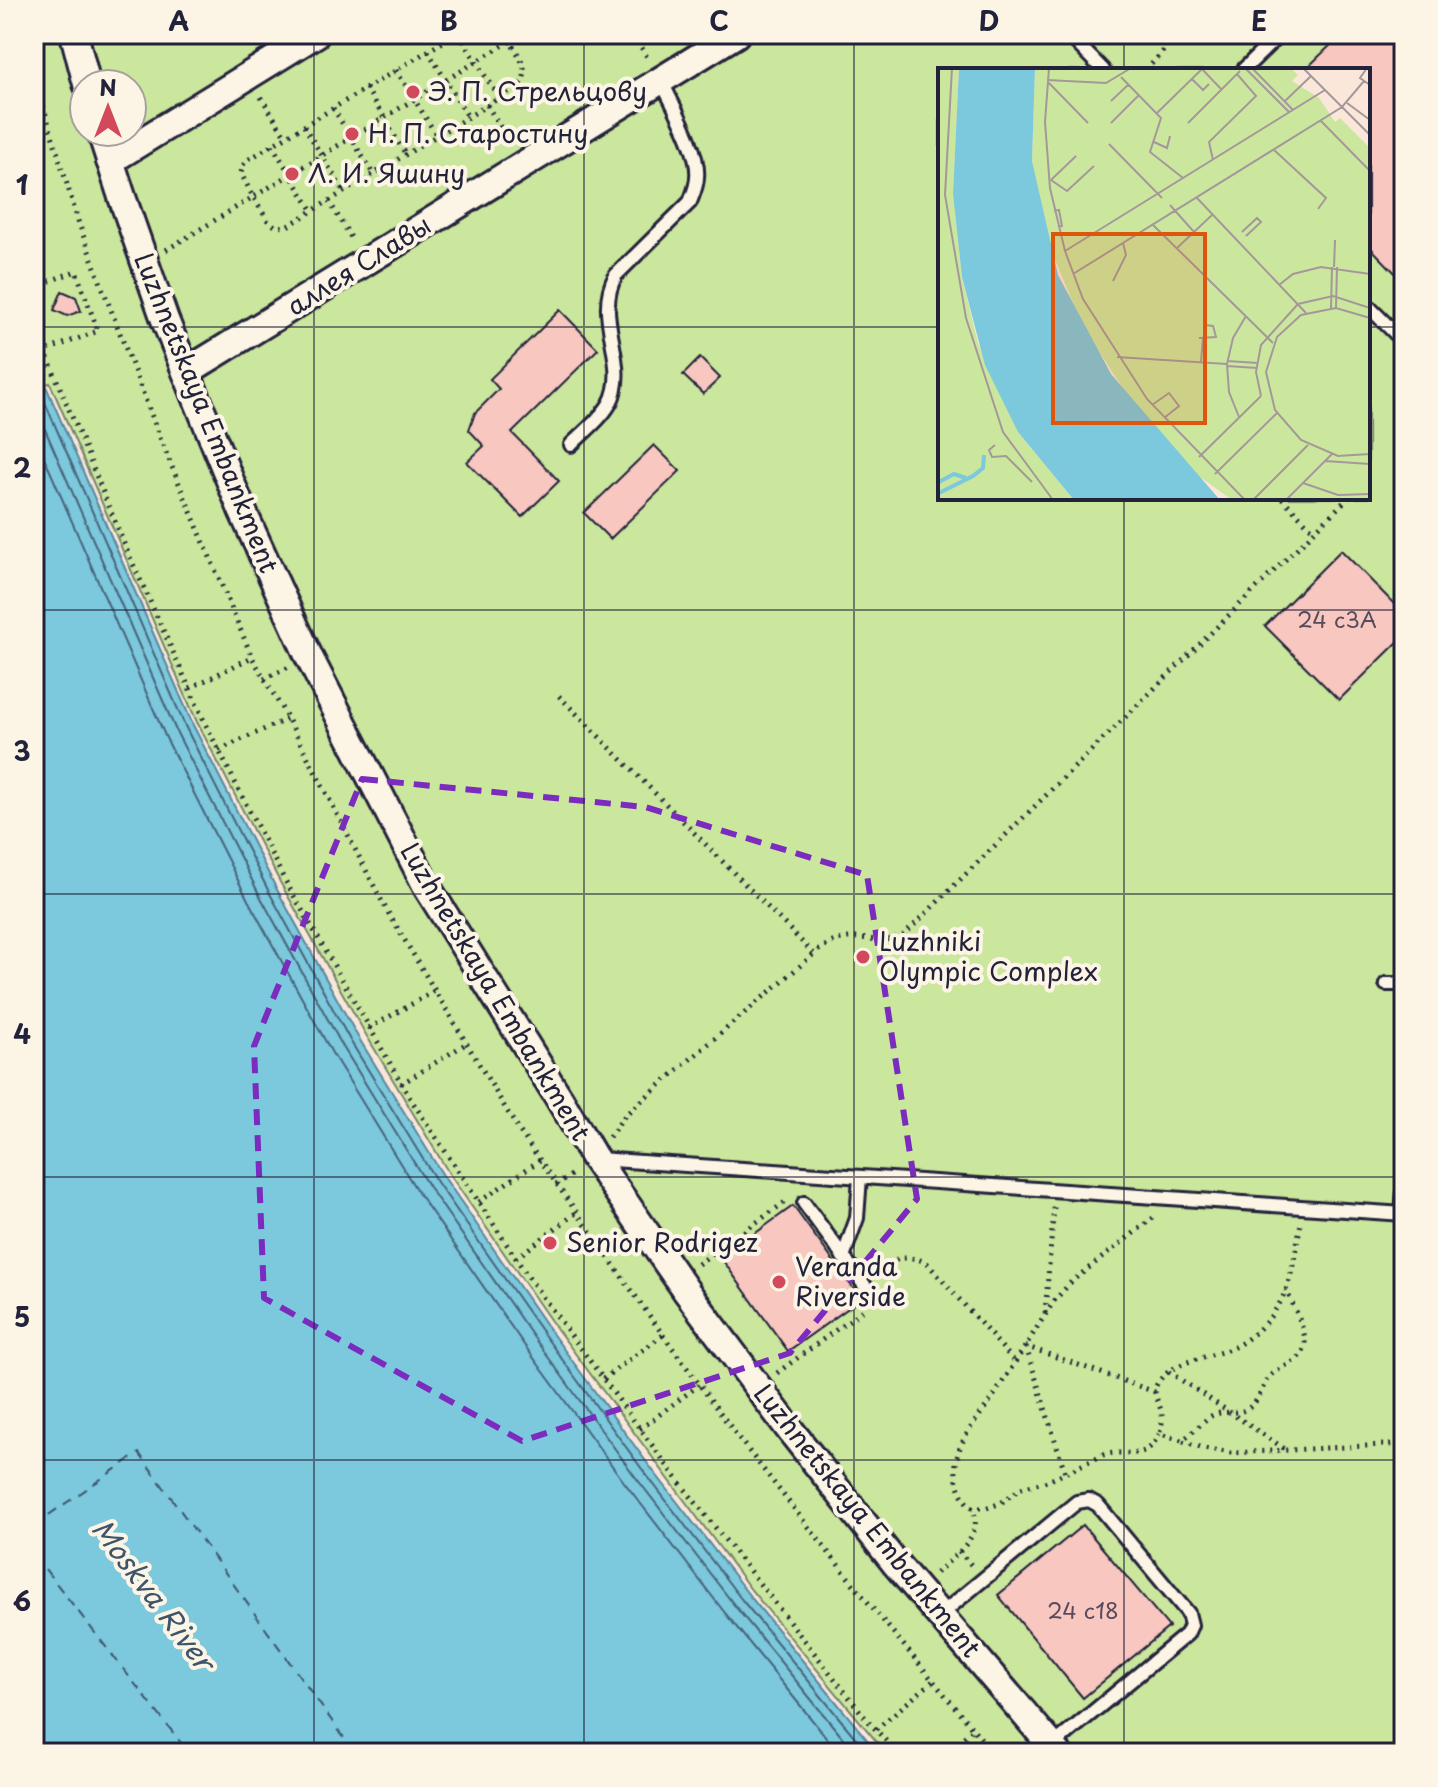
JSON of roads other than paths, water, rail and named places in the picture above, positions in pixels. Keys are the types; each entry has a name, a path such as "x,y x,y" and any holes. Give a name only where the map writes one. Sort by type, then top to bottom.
{"street":[{"path":"74,34 83,68"},
{"path":"110,161 316,34"},
{"name":"аллея Славы","path":"186,372 736,34"},
{"name":"Luzhnetskaya Embankment","path":"106,148 144,263 242,510 298,634 427,887 595,1159 678,1279 790,1430 918,1590 1055,1749"}],"lane":[{"path":"1068,34 1101,68"},
{"path":"1245,68 1280,34"},
{"path":"571,445 604,413 613,394 616,372 607,307 612,283 616,275 690,202 694,192 696,158 661,80"},
{"path":"1370,308 1404,342"},
{"path":"1386,984 1404,984"},
{"path":"595,1159 1403,1214 1404,1190"},
{"path":"843,1257 857,1218 860,1177"},
{"path":"804,1203 870,1293"},
{"path":"940,1615 1077,1502 1089,1500 1098,1505 1188,1613 1191,1625 1187,1634 1055,1749"}],"water":[{"name":"Moskva River","path":"34,353 193,725 275,886 358,1037 444,1177 546,1325 749,1595 878,1753 34,1753"}],"place":[{"name":"Э. П. Стрельцову","path":"413,92"},
{"name":"Н. П. Старостину","path":"352,134"},
{"name":"Л. И. Яшину","path":"292,174"},
{"name":"Luzhniki Olympic Complex","path":"863,957"},
{"name":"Senior Rodrigez","path":"550,1243"},
{"name":"Veranda Riverside","path":"779,1282"}]}
